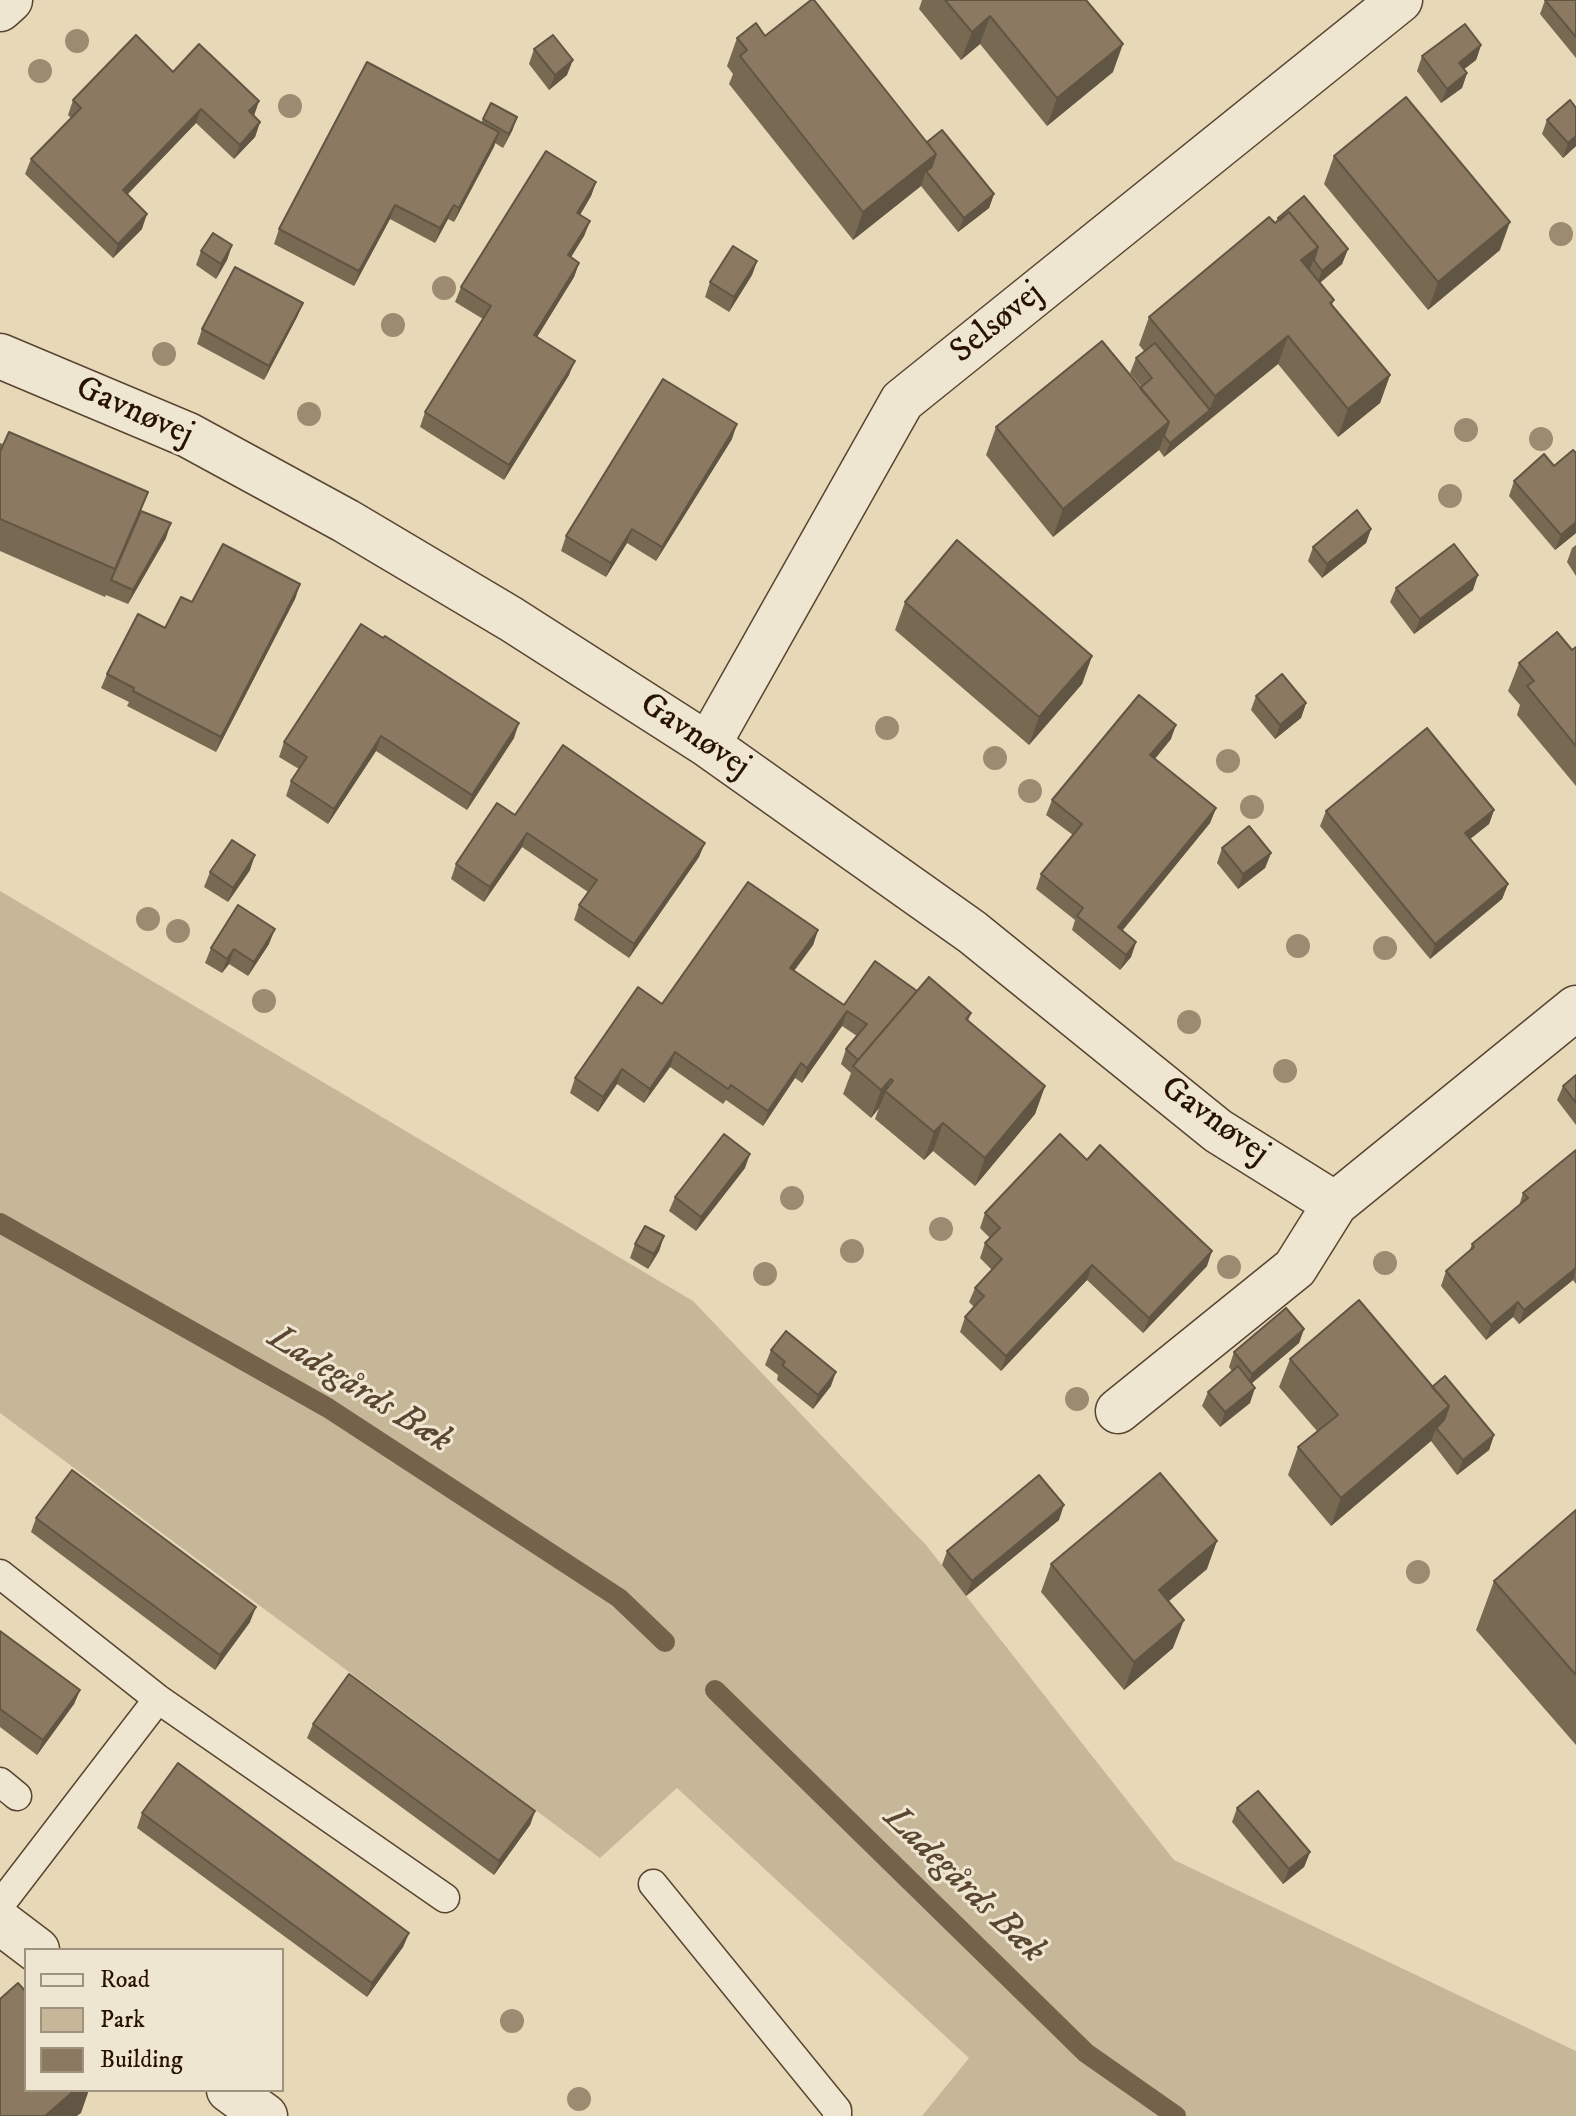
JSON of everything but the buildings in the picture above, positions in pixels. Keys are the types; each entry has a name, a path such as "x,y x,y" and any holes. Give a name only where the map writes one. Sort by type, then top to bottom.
{"street":[{"path":"0,9 10,0"},
{"name":"Selsøvej","path":"708,745 902,401 1400,0"},
{"name":"Gavnøvej","path":"0,356 188,435 346,521 511,619 708,745 972,932 1218,1131 1335,1204"},
{"path":"1118,1411 1295,1268 1335,1204 1576,1008"},
{"path":"0,1922 34,1948"},
{"path":"232,2092 265,2116"}],"lane":[{"path":"0,1574 158,1699 445,1898"},
{"path":"0,1905 158,1699"},
{"path":"653,1884 837,2110 837,2116"}],"green space":[{"path":"0,891 693,1301 926,1545 1174,1860 1576,2051 1576,2116 922,2116 969,2058 677,1788 600,1858 0,1413"}],"waterway":[{"name":"Ladegårds Bæk","path":"0,1223 328,1408 619,1598 665,1642"},
{"name":"Ladegårds Bæk","path":"715,1690 1086,2053 1176,2116"}]}
